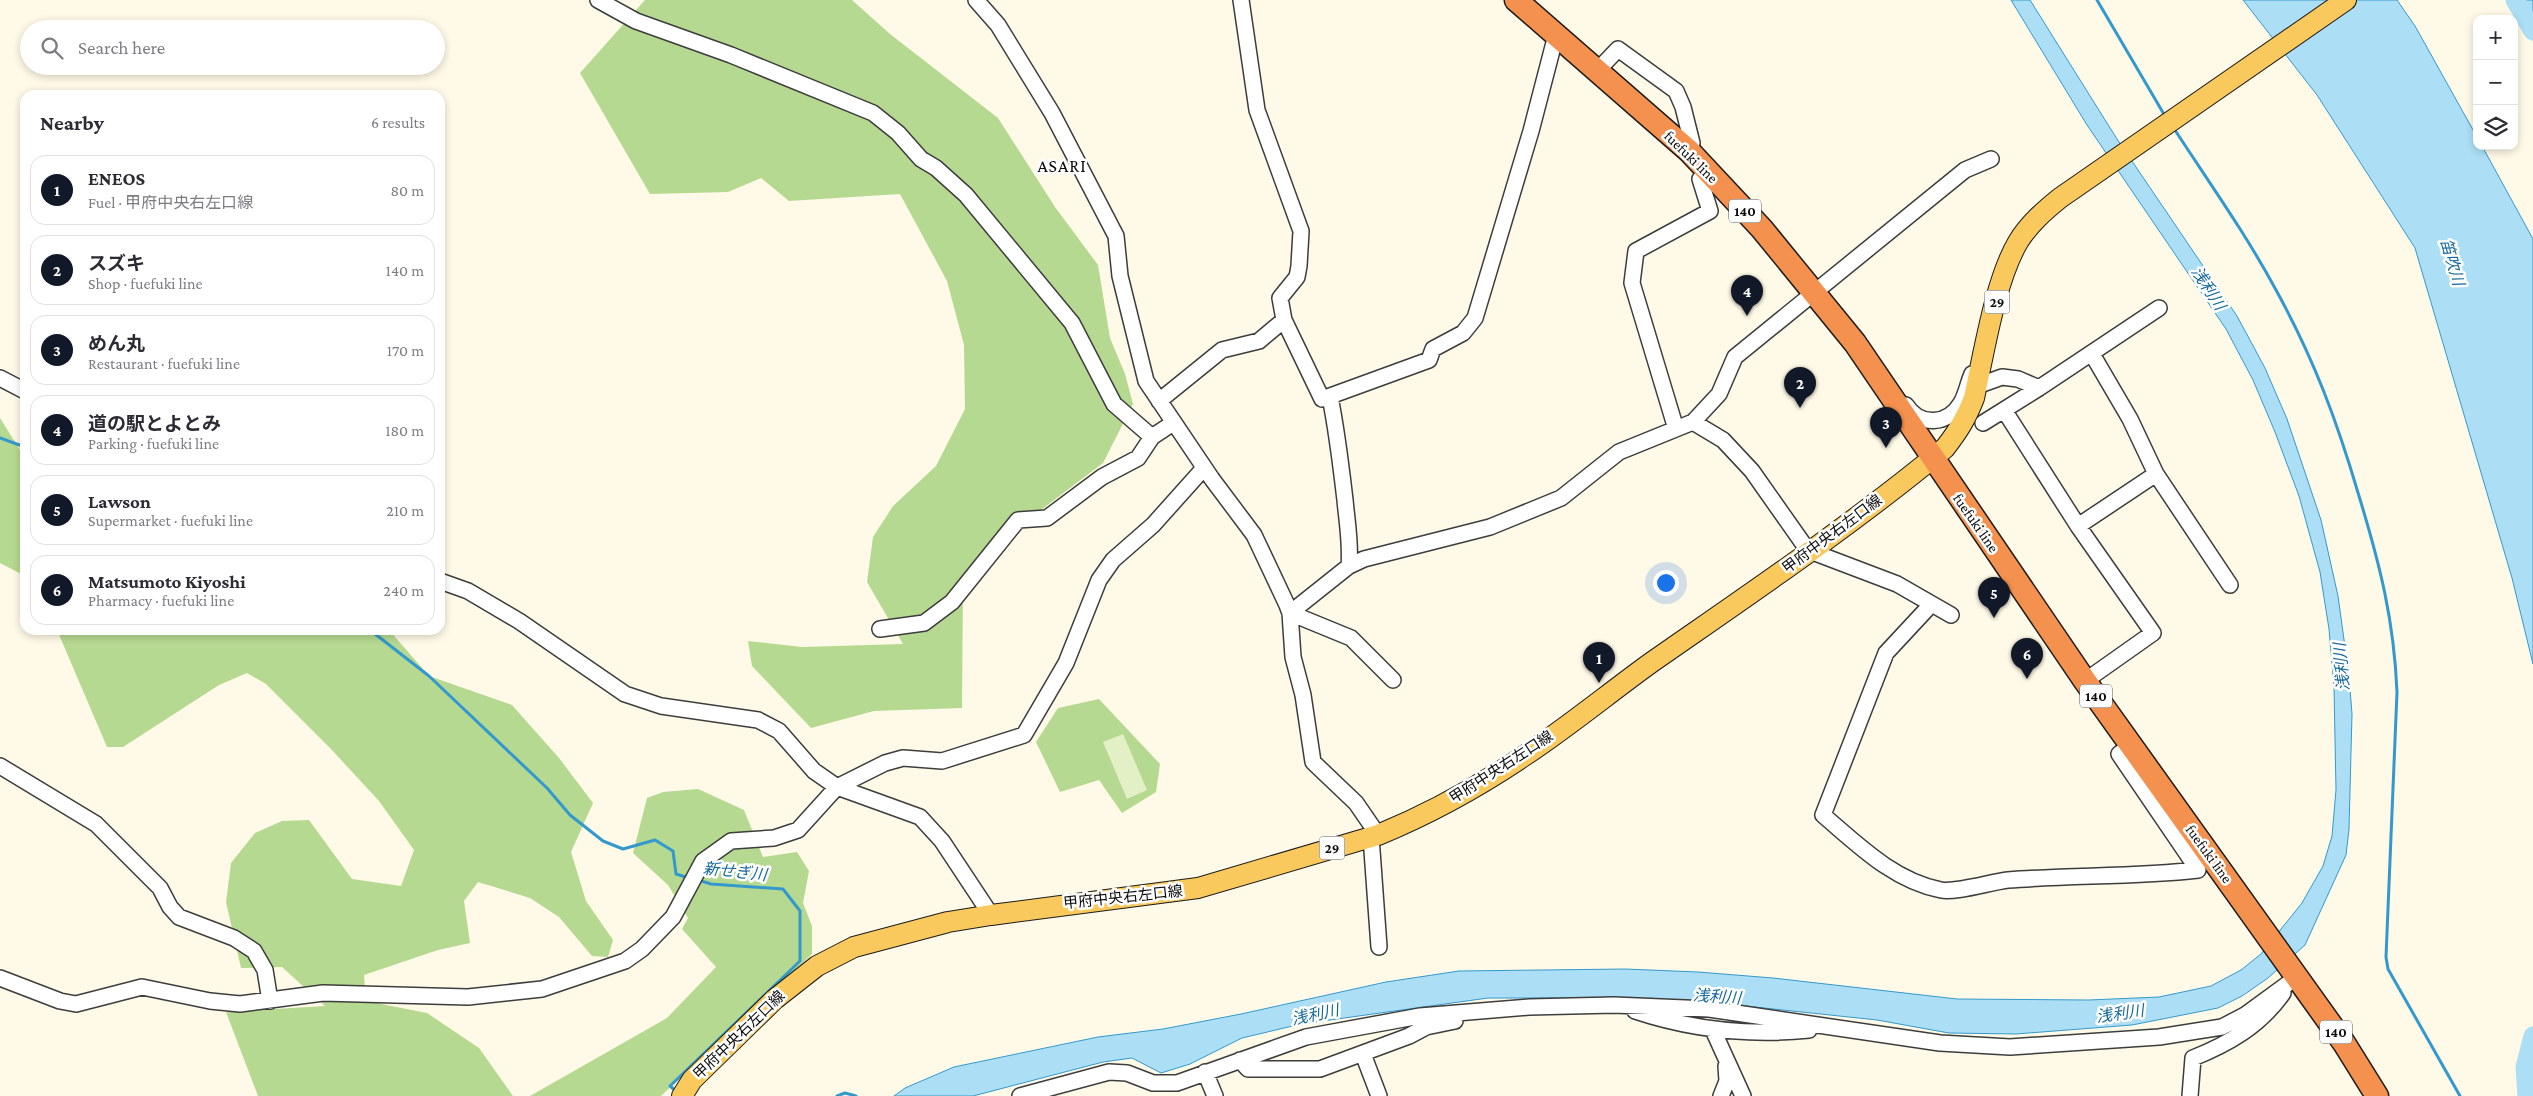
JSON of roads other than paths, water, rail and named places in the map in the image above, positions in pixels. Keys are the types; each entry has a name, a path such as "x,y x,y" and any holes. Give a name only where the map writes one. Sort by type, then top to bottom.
{"highway":[{"name":"fuefuki line","path":"1516,0 1689,151 1762,229 1854,342 2085,681 2264,931 2293,976 2344,1043 2378,1096"}],"main road":[{"name":"甲府中央右左口線","path":"682,1096 692,1080 762,1012 817,966 854,947 948,922 991,914 1198,888 1374,836 1454,798 1526,755 1811,550 1945,448 1962,426 1977,386 1986,342 2005,272 2018,243 2046,209 2346,0"}],"street":[{"path":"598,0 636,21 730,55 873,113 898,133 921,159 936,168 966,195 1072,323 1114,404 1152,437"},
{"path":"976,0 998,26 1052,113 1116,236 1120,276 1146,381 1204,468 1254,535 1290,613 1293,657 1303,695 1313,762 1356,803 1374,836 1379,947"},
{"path":"1241,0 1257,110 1301,231 1297,277 1280,298 1284,320 1322,399 1429,360 1433,349 1462,333 1475,318 1531,131 1556,35"},
{"path":"1596,71 1618,49 1676,91 1683,108 1692,144 1689,151"},
{"path":"1290,613 1349,566 1364,559 1490,527 1534,510 1561,498 1619,452 1694,422 1719,394 1735,357 1965,170 1991,159"},
{"path":"1676,429 1632,283 1636,250 1710,211 1700,179 1707,171"},
{"path":"1983,423 2092,354 2159,308"},
{"path":"1159,401 1222,350 1259,341 1284,320"},
{"path":"1854,342 1892,383 1909,410 1918,417 1931,422 1947,418 1961,404 1986,342"},
{"path":"2092,354 2130,419 2156,474 2230,586"},
{"path":"1977,386 2002,377 2018,379 2039,388"},
{"path":"0,378 20,388"},
{"path":"1330,397 1336,427 1350,544 1349,566"},
{"path":"2004,410 2078,526 2153,633 2085,681"},
{"path":"1694,422 1723,440 1752,472 1811,550 1897,584 1951,615"},
{"path":"880,629 924,623 952,602 1018,520 1048,518 1102,477 1138,458 1152,437 1173,423"},
{"path":"0,978 60,1002 76,1004 142,987 210,1001 240,1004 323,992 468,997 542,990 625,961 642,949 669,922 703,861 731,841 774,838 798,830 837,787 885,763 903,758 942,761 1024,735 1066,663 1099,580 1113,560 1153,525 1204,468"},
{"path":"2078,526 2156,474"},
{"path":"445,583 468,591 519,621 625,694 661,706 758,720 779,731 796,754 814,771 837,787 920,817 942,840 991,914"},
{"path":"1930,603 1926,610 1886,653 1823,815 1885,866 1906,878 1943,890 1988,882 2060,876 2109,876 2198,870 2119,754 2131,746"},
{"path":"1290,613 1350,638 1393,680"},
{"path":"0,766 96,824 160,888 170,907 179,917 234,938 254,951 265,970 270,1001"},
{"path":"1020,1096 1109,1072 1127,1073 1153,1083 1177,1083 1306,1037 1420,1016 1474,1010 1614,1005 1709,1009 1940,1043 2010,1047 2159,1037 2222,1027 2245,1015 2293,976"},
{"path":"2190,1096 2193,1058 2222,1046 2241,1035 2276,1004 2293,976"},
{"path":"1614,1005 1658,1018 1713,1030 1779,1033 1834,1028"},
{"path":"1240,1060 1248,1069 1320,1069 1363,1054 1426,1027 1474,1017 1474,1010"},
{"path":"1713,1030 1726,1063 1743,1096"},
{"path":"1363,1054 1379,1096"},
{"path":"1720,1096 1727,1081 1726,1063"},
{"path":"1205,1072 1215,1096"}],"water":[{"name":"浅利川","path":"2011,0 2030,0 2117,139 2237,316 2265,368 2287,419 2321,520 2338,596 2349,676 2352,714 2349,829 2346,855 2305,945 2268,978 2242,996 2218,1008 2132,1025 2016,1034 1949,1033 1877,1020 1698,1001 1617,998 1488,998 1301,1024 1242,1038 1190,1064 1161,1073 1132,1058 1103,1062 973,1096 894,1096 905,1088 954,1067 1098,1037 1163,1029 1241,1014 1386,982 1459,971 1625,969 1698,972 1773,978 1957,999 2089,1000 2159,997 2211,986 2241,970 2261,954 2302,903 2323,866 2332,836 2336,790 2334,687 2329,629 2320,572 2299,496 2275,432 2253,380 2226,329 2087,125"},
{"name":"笛吹川","path":"2243,0 2397,0 2415,26 2473,130 2473,150 2484,150 2533,239 2533,664 2512,578 2415,248 2317,95"},
{"path":"2517,0 2533,0 2533,36"}],"waterway":[{"path":"2097,0 2165,116"},
{"path":"2515,0 2533,31"},
{"path":"2173,127 2252,248 2290,316 2324,391 2367,521 2385,593 2393,641 2397,692 2386,957 2388,969 2460,1096"},
{"name":"新せぎ川","path":"0,438 20,445"},
{"name":"新せぎ川","path":"376,635 429,676 547,788 570,815 603,841 623,849 655,840 673,851 676,874 689,878"},
{"name":"新せぎ川","path":"677,1092 670,1086 800,961 800,911 783,889 711,884 698,880"},
{"path":"2527,1096 2525,1067 2533,1036"},
{"name":"新せぎ川","path":"837,1096 845,1093 856,1096"}],"place":[{"name":"道の駅とよとみ","path":"1747,316"},
{"name":"スズキ","path":"1800,408"},
{"name":"めん丸","path":"1886,448"},
{"name":"Lawson","path":"1994,618"},
{"name":"Matsumoto Kiyoshi","path":"2027,679"},
{"name":"ENEOS","path":"1599,683"}],"district":[{"name":"ASARI","path":"1062,166"}]}
